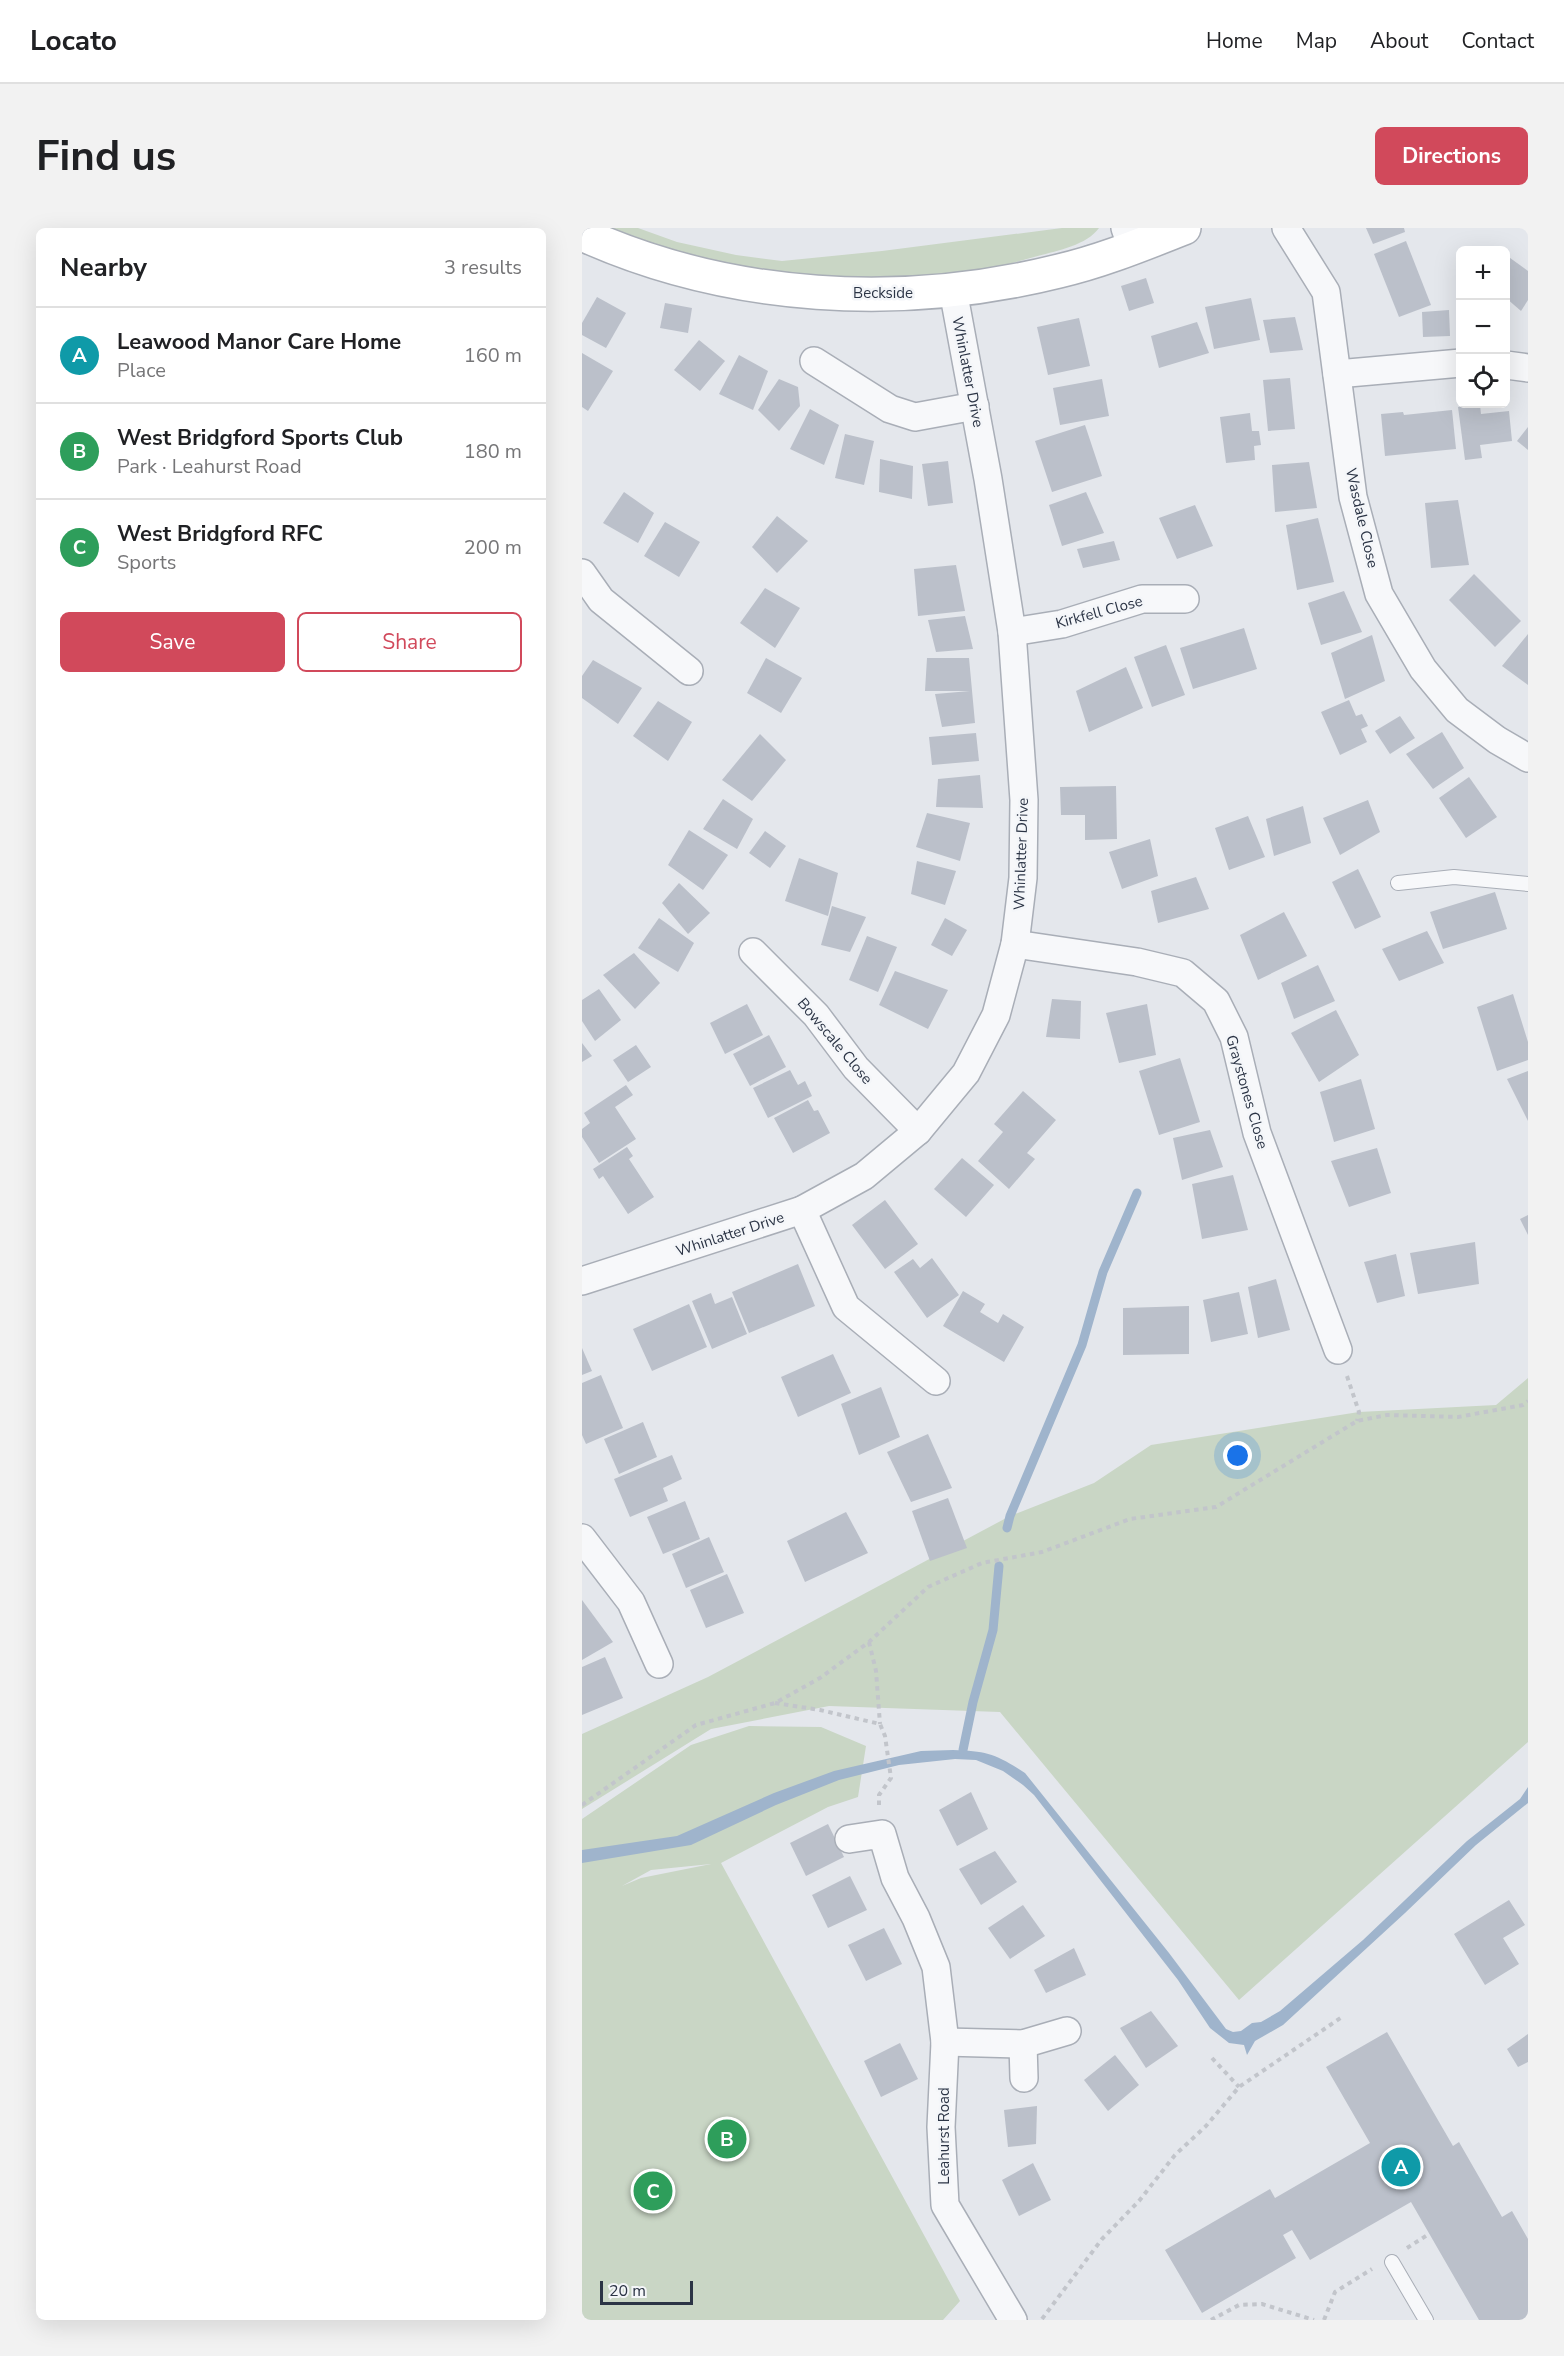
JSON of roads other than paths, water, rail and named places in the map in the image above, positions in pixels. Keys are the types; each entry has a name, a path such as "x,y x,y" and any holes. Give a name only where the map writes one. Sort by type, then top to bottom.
{"street":[{"name":"Beckside","path":"582,234 607,245 696,273 795,291 886,295 953,290 1059,271 1128,238 1184,228"},
{"name":"Wasdale Close","path":"1286,228 1326,292 1353,497 1379,594 1424,669 1457,710 1497,740 1528,758"},
{"name":"Whinlatter Drive","path":"583,1278 802,1210 864,1176 918,1131 966,1073 996,1015 1015,944 1023,878 1024,800 1012,632 975,406 953,290"},
{"path":"814,361 890,409 915,417 975,406"},
{"path":"1337,374 1456,363"},
{"path":"1510,366 1528,368"},
{"path":"582,573 601,600 689,671"},
{"name":"Kirkfell Close","path":"1012,632 1062,624 1142,599 1185,599"},
{"name":"Graystones Close","path":"1015,944 1137,962 1183,973 1216,1000 1234,1037 1257,1133 1338,1350"},
{"name":"Bowscale Close","path":"753,952 816,1015 856,1068 918,1131"},
{"path":"802,1210 846,1308 936,1381"},
{"path":"582,1538 631,1602 659,1664"},
{"name":"Leahurst Road","path":"849,1839 882,1834 895,1878 916,1918 936,1967 945,2042 941,2127 945,2205 1013,2320"},
{"path":"945,2042 1023,2044 1066,2031"},
{"path":"1023,2044 1024,2078"}],"lane":[{"path":"1398,883 1454,877 1528,884"},
{"path":"1392,2262 1426,2320"}],"water":[{"path":"921,1751 975,1751 991,1755 1025,1773 1169,1953 1226,2029 1233,2032 1241,2031 1252,2023 1261,2022 1280,2011 1363,1940 1467,1841 1520,1799 1528,1787 1528,1803 1476,1845 1283,2025 1255,2041 1247,2055 1244,2045 1229,2043 1210,2028 1178,1980 1034,1795 1003,1771 976,1760 955,1759 899,1765 839,1780 776,1805 691,1845 582,1863 582,1850 677,1836 774,1793 834,1771"}],"waterway":[{"path":"1007,1528 1082,1345 1103,1272 1137,1193"},
{"path":"963,1750 973,1702 993,1630 999,1566"}],"place":[{"name":"West Bridgford Sports Club","path":"727,2139"},
{"name":"Leawood Manor Care Home","path":"1401,2167"},
{"name":"West Bridgford RFC","path":"653,2191"}]}
